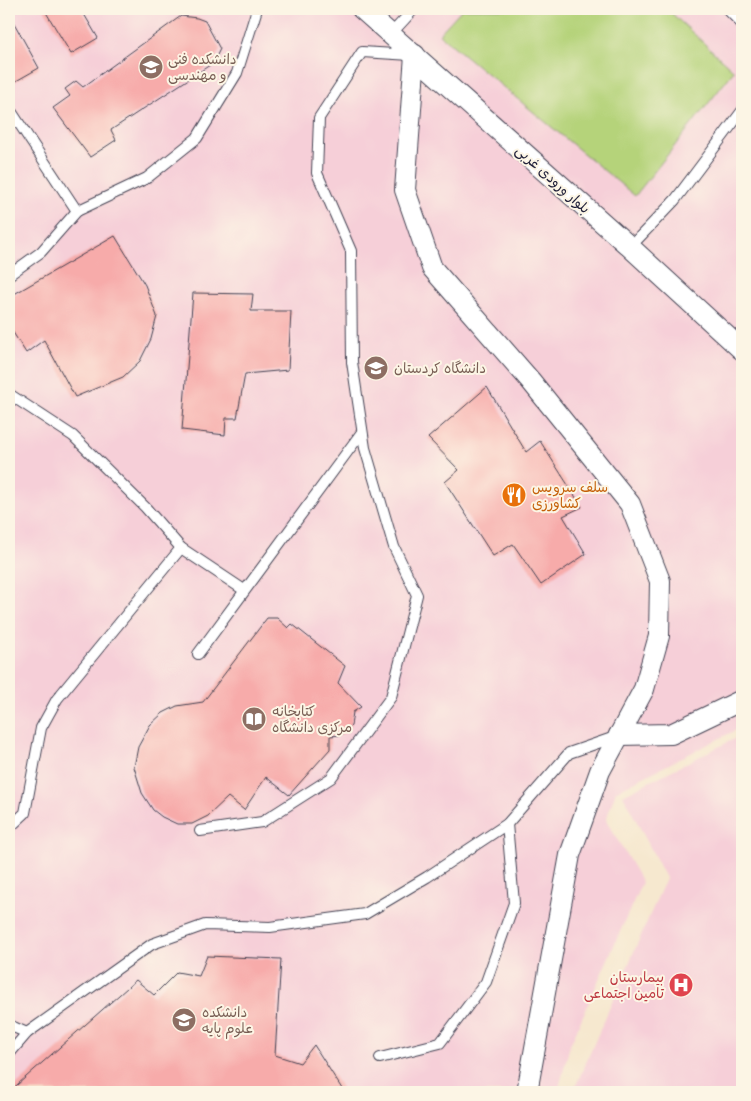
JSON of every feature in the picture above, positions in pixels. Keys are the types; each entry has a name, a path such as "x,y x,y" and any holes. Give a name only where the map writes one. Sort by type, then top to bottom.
{"street":[{"name":"بلوار ورودی غربی","path":"362,9 630,247 742,350"},
{"path":"415,55 405,190 432,268 530,380 630,504 660,580 659,636 644,689 600,771 570,855 527,1092"},
{"path":"619,736 671,734 742,700"}],"lane":[{"path":"9,275 41,252 77,211 147,178 196,138 236,73 257,9"},
{"path":"391,34 414,9"},
{"path":"727,9 742,24"},
{"path":"200,831 262,822 330,778 391,697 417,595 394,547 364,448 352,362 351,251 317,173 319,118 362,52 415,55"},
{"path":"9,108 77,211"},
{"path":"630,247 675,200 742,111"},
{"path":"9,394 73,436 145,506 181,548 244,590"},
{"path":"198,654 362,432"},
{"path":"9,828 26,813 41,728 57,699 181,548"},
{"path":"9,1054 27,1033 152,944 206,925 270,927 365,914 427,877 507,824 569,753 619,736"},
{"path":"380,1058 440,1043 486,982 514,903 507,824"},
{"path":"9,1025 27,1033"}],"shaded area":[{"name":"دانشگاه کردستان","path":"9,9 742,9 742,727 616,791 606,820 642,882 570,1045 558,1092 9,1092"},
{"name":"بیمارستان تامین اجتماعی","path":"742,735 742,1092 573,1092 666,878 623,795"}],"green space":[{"path":"462,9 667,9 734,71 635,196 439,34"}],"building":[{"path":"44,9 81,9 98,38 71,54"},
{"path":"9,14 39,68 9,85"},
{"path":"181,16 205,21 220,49 213,63 111,130 116,140 90,157 53,108 70,96 65,89 76,81 83,87"},
{"path":"115,236 145,285 157,316 151,339 140,361 123,377 75,397 44,340 26,353 9,326 9,297"},
{"path":"193,293 253,294 251,311 291,311 288,370 245,374 237,418 226,418 225,435 182,430"},
{"name":"سلف سرویس کشاورزی","path":"487,387 526,452 540,441 582,507 563,516 586,554 541,585 513,544 493,556 445,482 459,470 428,438"},
{"name":"کتابخانه مرکزی دانشگاه","path":"267,618 277,618 288,628 292,624 345,666 338,683 361,707 353,712 351,726 341,735 330,736 330,749 289,795 266,777 244,810 228,797 208,816 192,824 177,824 162,817 153,810 142,793 134,767 138,747 150,725 163,713 177,706 203,702"},
{"name":"دانشکده علوم پایه","path":"207,956 281,959 275,1055 300,1063 314,1045 344,1092 9,1092 136,980 154,995 177,972 199,976"}],"place":[{"name":"دانشکده فنی و مهندسی","path":"151,67"},
{"name":"دانشگاه کردستان","path":"376,368"},
{"name":"سلف سرویس کشاورزی","path":"514,495"},
{"name":"کتابخانه مرکزی دانشگاه","path":"254,719"},
{"name":"بیمارستان تامین اجتماعی","path":"681,985"},
{"name":"دانشکده علوم پایه","path":"184,1020"}]}
